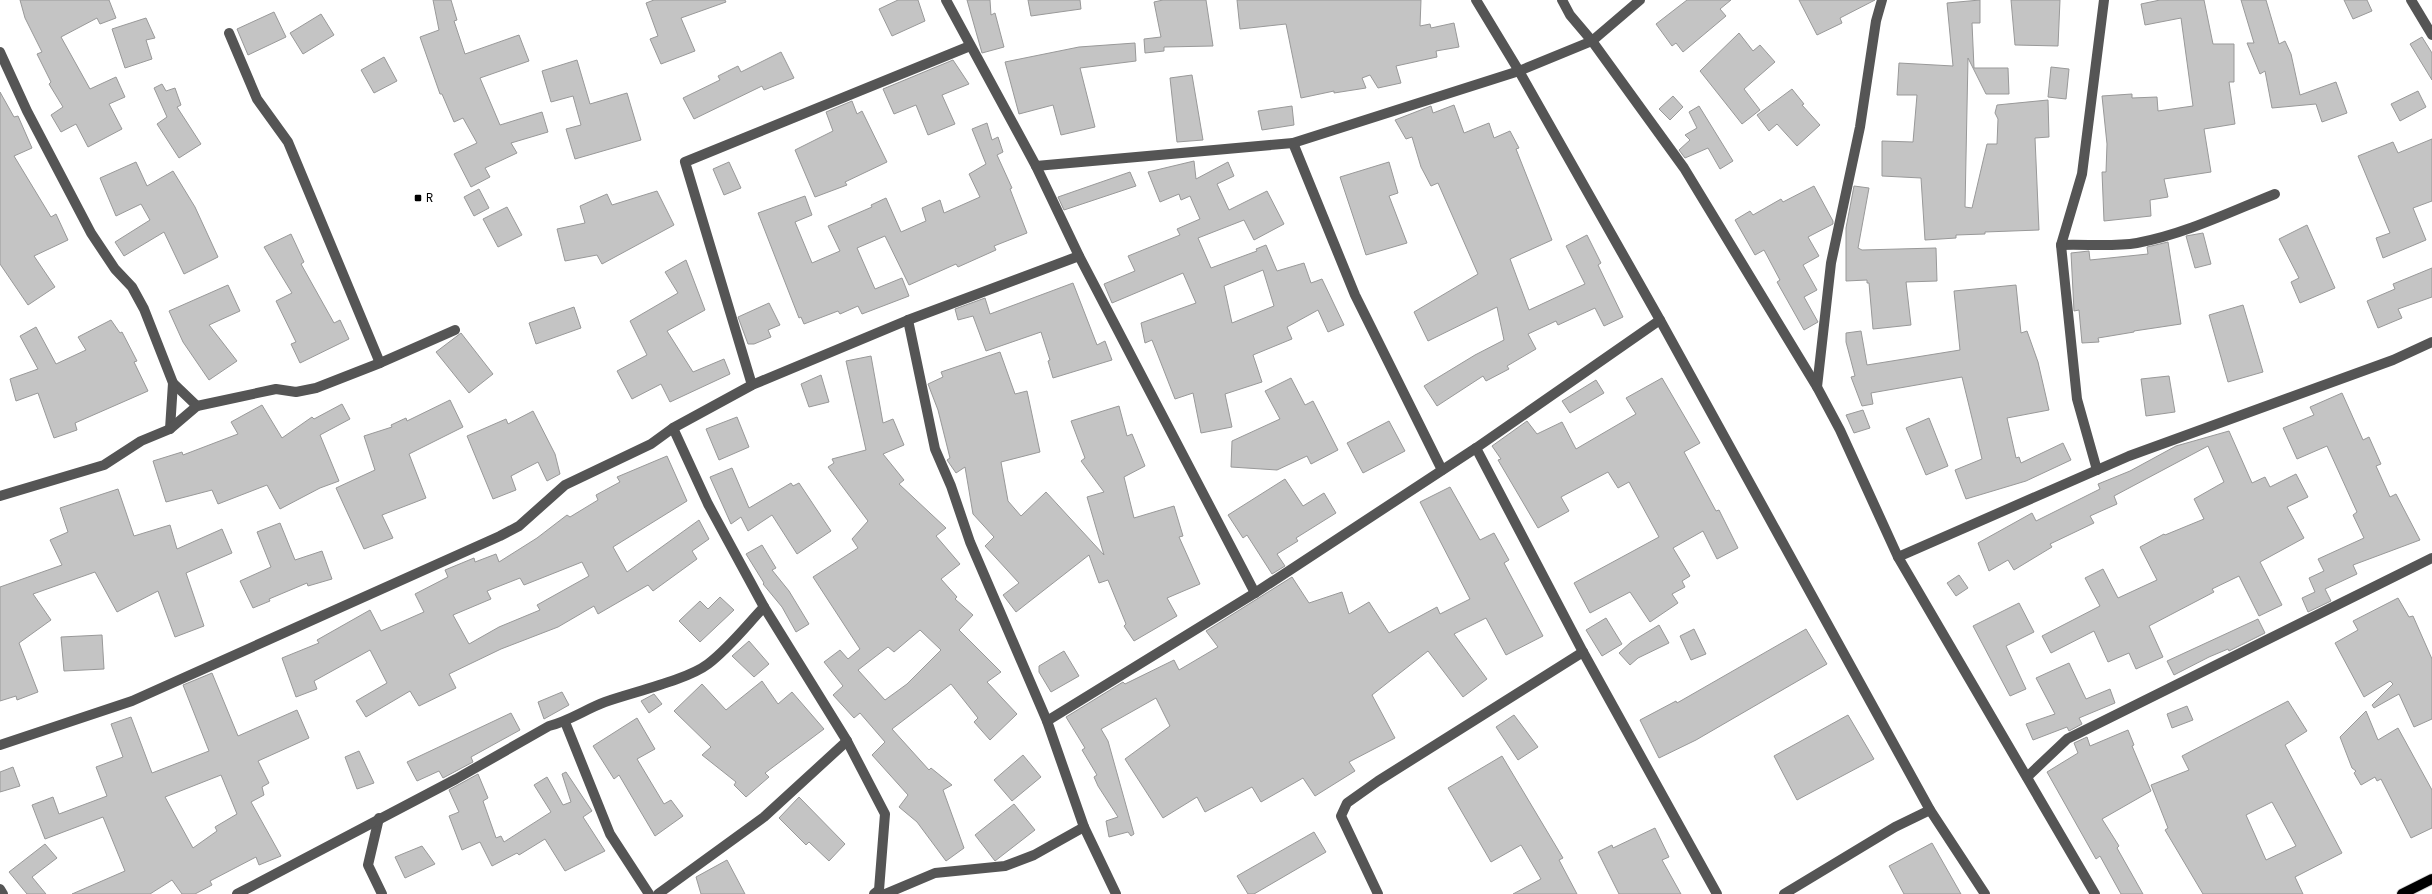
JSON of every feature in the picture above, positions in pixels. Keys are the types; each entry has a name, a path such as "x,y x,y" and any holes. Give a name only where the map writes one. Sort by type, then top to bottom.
{"main road":[{"path":"2402,894 2432,879"}],"street":[{"path":"946,0 1036,166 1079,256 1255,593"},
{"path":"1476,0 1519,72 1660,320 1930,810 1985,894"},
{"path":"1562,0 1570,15 1592,41 1684,168 1817,387 1840,430 1898,557 2095,894"},
{"path":"1036,166 1293,142 1519,72 1592,41 1640,0"},
{"path":"1817,387 1831,263 1860,127 1876,21 1882,0"},
{"path":"2097,470 2077,399 2061,245 2082,174 2104,0"},
{"path":"2411,0 2431,31"},
{"path":"229,33 257,99 288,142 380,363"},
{"path":"752,385 685,162 970,46"},
{"path":"0,52 27,111 91,233 115,269 132,287 144,309 173,383 197,406"},
{"path":"1293,142 1355,296 1442,470"},
{"path":"2061,245 2136,243 2183,231 2275,194"},
{"path":"0,746 132,701 487,542 519,526 565,485 651,444 673,428 752,385 908,320 1079,256"},
{"path":"908,320 935,449 970,542 1047,720 1084,827 1116,894"},
{"path":"1047,720 1255,593 1476,448 1660,320"},
{"path":"0,496 104,465 141,441 170,429 197,406 276,389 296,392 316,388 380,363 455,330"},
{"path":"1898,557 2129,456 2393,360 2432,342"},
{"path":"170,429 173,383"},
{"path":"673,428 708,504 764,607 847,741 886,814 879,890 874,894"},
{"path":"1476,448 1583,652 1717,894"},
{"path":"2027,777 2067,739 2432,558"},
{"path":"237,894 379,818 456,779 549,726 565,722 603,703 691,673 707,665 724,651 764,607"},
{"path":"1378,894 1341,816 1347,803 1378,781 1583,652"},
{"path":"565,722 610,834 649,894"},
{"path":"658,894 764,818 847,741"},
{"path":"1784,894 1895,827 1930,810"},
{"path":"379,818 368,865 382,894"},
{"path":"885,894 935,873 1005,866 1034,854 1084,827"},
{"path":"0,889 4,894"}],"building":[{"path":"20,0 109,0 116,18 100,24 97,18 61,37 90,89 116,77 125,97 109,104 122,129 88,147 76,124 61,132 51,115 63,107 49,84 51,82 37,54 42,52 25,18"},
{"path":"433,0 451,0 457,20 454,21 465,54 519,35 529,61 480,78 500,125 542,112 548,132 511,143 517,153 485,168 490,177 471,187 454,154 477,143 463,118 454,122 442,94 440,94 420,37 439,30"},
{"path":"654,0 725,0 726,2 681,18 695,51 661,64 650,39 658,36 646,3"},
{"path":"898,0 918,0 925,21 892,36 879,9"},
{"path":"967,0 990,0 991,15 995,13 1004,47 982,53"},
{"path":"1028,0 1080,0 1081,9 1031,16"},
{"path":"1163,0 1206,0 1213,46 1164,47 1164,51 1145,53 1144,39 1161,37 1154,2"},
{"path":"1237,0 1421,0 1420,26 1430,24 1431,28 1454,23 1459,47 1436,51 1437,57 1396,66 1401,83 1378,88 1370,75 1362,78 1366,88 1334,93 1334,91 1301,98 1286,24 1240,29"},
{"path":"1687,0 1731,0 1720,9 1726,16 1683,52 1676,43 1672,46 1656,24"},
{"path":"1799,0 1875,0 1840,18 1842,23 1817,35"},
{"path":"1980,0 1980,23 1972,23 1974,68 2008,68 2009,94 1986,94 1968,58 1965,207 1972,208 1987,144 1997,144 1998,119 1995,113 1997,105 2048,100 2049,137 2035,138 2039,230 1985,232 1985,234 1956,235 1956,238 1925,240 1921,178 1882,176 1882,141 1913,142 1917,95 1897,95 1899,63 1953,66 1947,3"},
{"path":"2011,0 2060,0 2058,46 2015,45"},
{"path":"2160,0 2204,0 2213,44 2234,44 2234,82 2229,82 2235,124 2204,129 2211,172 2164,179 2168,197 2150,200 2151,216 2104,221 2102,172 2106,172 2107,144 2102,96 2132,94 2132,98 2157,97 2158,111 2193,106 2181,18 2145,25 2141,4"},
{"path":"2241,0 2266,0 2279,44 2285,41 2291,54 2300,95 2336,82 2347,113 2322,122 2316,104 2272,108 2265,71 2260,74 2247,43 2254,43"},
{"path":"2344,0 2367,0 2372,11 2353,19"},
{"path":"274,12 286,37 248,55 237,29"},
{"path":"321,14 334,35 303,54 290,33"},
{"path":"146,18 155,38 146,40 152,59 125,68 112,29"},
{"path":"1739,33 1753,51 1760,45 1775,62 1744,89 1760,110 1742,124 1700,71"},
{"path":"2422,37 2432,53 2432,80 2410,44"},
{"path":"1135,43 1136,61 1080,68 1095,127 1061,135 1053,105 1019,114 1005,62 1079,47"},
{"path":"781,52 794,78 764,90 762,86 694,119 683,98 720,80 718,76 738,66 741,72"},
{"path":"384,57 397,81 374,93 361,70"},
{"path":"577,60 590,104 627,93 641,140 575,159 566,129 581,125 573,96 551,102 542,71"},
{"path":"953,60 969,84 942,95 955,124 928,135 916,105 894,114 883,89"},
{"path":"2051,67 2069,69 2066,99 2048,97"},
{"path":"1192,75 1203,140 1177,142 1170,78"},
{"path":"162,84 166,91 175,88 181,105 177,107 201,144 179,158 157,124 167,117 154,88"},
{"path":"1792,89 1804,104 1802,105 1820,125 1797,146 1777,124 1769,131 1757,115"},
{"path":"2418,91 2426,107 2400,121 2391,104"},
{"path":"0,92 14,117 18,116 32,148 14,156 51,217 56,214 68,240 34,256 55,287 28,305 0,264"},
{"path":"1673,96 1683,107 1670,120 1659,109"},
{"path":"852,101 857,114 862,111 887,162 845,182 847,185 815,197 795,150 833,131 826,112"},
{"path":"1454,105 1464,133 1489,123 1494,138 1510,131 1519,148 1516,149 1552,240 1510,259 1529,310 1585,284 1566,246 1587,235 1601,263 1598,265 1623,317 1604,326 1595,308 1558,325 1556,321 1528,334 1536,349 1507,366 1509,369 1486,381 1483,376 1437,406 1424,386 1475,355 1504,340 1497,307 1428,341 1414,312 1478,274 1438,183 1431,186 1421,167 1412,137 1406,139 1395,120 1431,106 1433,113"},
{"path":"1292,106 1294,125 1262,130 1258,111"},
{"path":"1699,106 1733,161 1720,169 1708,148 1685,158 1679,150 1690,140 1685,135 1697,128 1689,112"},
{"path":"987,123 992,140 998,137 1003,152 997,155 1012,188 1010,189 1027,233 994,246 996,250 958,267 956,264 909,285 885,236 857,248 875,289 902,278 909,296 862,314 858,306 840,314 838,311 804,324 801,317 799,318 758,213 805,196 812,215 795,222 812,263 840,251 828,226 872,207 871,205 886,198 901,232 926,221 922,208 940,200 944,213 980,197 969,174 986,164 972,129"},
{"path":"2432,139 2432,201 2413,208 2426,240 2383,258 2376,238 2390,233 2358,156 2393,142 2398,153"},
{"path":"1194,161 1196,179 1228,162 1234,176 1217,184 1229,210 1267,191 1284,224 1254,240 1244,220 1198,238 1211,268 1257,251 1256,249 1266,245 1277,271 1304,263 1311,283 1322,279 1344,325 1328,332 1318,310 1287,327 1292,339 1253,355 1262,382 1225,394 1232,427 1201,433 1193,393 1175,399 1152,340 1145,343 1141,323 1196,303 1183,273 1112,303 1104,284 1135,271 1128,256 1180,235 1177,229 1200,219 1190,196 1181,200 1179,194 1160,202 1148,172","holes":["1263,270 1274,306 1232,323 1224,286"]},
{"path":"136,162 147,186 173,171 195,207 218,257 184,274 164,232 124,256 115,242 150,220 141,204 116,216 100,178"},
{"path":"729,162 741,188 724,195 713,169"},
{"path":"1389,162 1398,193 1389,196 1407,243 1366,255 1340,177"},
{"path":"1130,172 1136,186 1064,210 1058,197"},
{"path":"1814,186 1833,221 1833,224 1808,237 1819,256 1803,265 1817,290 1804,297 1818,322 1804,330 1777,282 1780,280 1764,250 1755,255 1735,220 1750,211 1753,215 1781,199 1783,202"},
{"path":"1854,186 1869,188 1858,248 1862,250 1936,248 1937,281 1906,282 1911,325 1873,329 1869,283 1867,283 1867,280 1846,281 1846,228"},
{"path":"479,189 489,208 474,216 464,197"},
{"path":"657,191 674,225 602,264 597,255 565,261 557,229 585,223 580,206 607,194 612,205"},
{"path":"507,207 522,235 498,247 483,219"},
{"path":"2307,225 2335,288 2300,303 2291,282 2299,278 2279,239"},
{"path":"2203,233 2211,264 2195,268 2186,236"},
{"path":"291,234 304,262 301,264 334,323 340,320 349,339 300,363 291,344 296,342 276,301 292,293 264,247"},
{"path":"2168,242 2181,324 2098,338 2099,342 2082,343 2079,310 2074,311 2071,253 2089,251 2090,260 2148,254 2147,247"},
{"path":"686,260 705,310 667,331 693,372 724,359 730,374 670,402 661,384 632,399 617,371 647,355 630,321 678,293 665,272"},
{"path":"2432,268 2432,297 2398,309 2402,318 2378,328 2367,301 2395,289 2393,284"},
{"path":"1073,283 1097,345 1105,341 1112,360 1053,378 1048,361 1050,360 1041,332 986,351 973,316 958,320 955,309 985,298 990,314"},
{"path":"228,285 240,311 209,325 237,361 209,380 183,342 169,311"},
{"path":"2016,285 2021,333 2027,331 2038,362 2049,410 2007,418 2016,458 2019,457 2021,463 2063,443 2071,460 2026,481 1966,499 1955,470 1982,459 1962,377 1871,393 1873,404 1862,406 1851,377 1855,376 1846,342 1846,333 1861,331 1867,365 1960,350 1954,291"},
{"path":"769,303 780,325 768,330 771,337 754,344 748,344 738,317"},
{"path":"2243,305 2263,372 2228,382 2209,315"},
{"path":"574,307 581,328 536,344 529,323"},
{"path":"111,320 120,333 122,332 137,361 134,362 148,391 75,423 77,430 54,438 38,393 16,401 10,379 38,369 20,336 36,327 56,364 86,350 78,337"},
{"path":"461,333 493,374 469,393 436,352"},
{"path":"1000,352 1015,394 1027,391 1040,452 1001,462 1008,501 1021,516 1046,492 1104,555 1087,497 1104,492 1081,461 1085,458 1071,421 1119,406 1127,436 1132,434 1145,466 1124,477 1134,518 1174,506 1183,536 1179,537 1200,584 1167,598 1177,616 1134,641 1124,626 1126,624 1108,580 1099,583 1089,555 1016,612 1003,595 1019,583 985,546 994,537 973,514 965,467 956,473 947,460 950,458 938,410 928,384 943,377 941,372"},
{"path":"871,356 883,423 893,419 904,445 883,454 904,480 899,484 946,528 936,536 960,564 941,579 957,597 955,599 973,615 959,630 1001,672 987,682 1017,714 990,740 974,722 978,718 951,684 892,729 929,770 931,768 952,785 943,790 964,848 946,861 917,822 899,807 908,795 872,755 885,742 860,713 854,718 833,695 843,686 824,662 840,650 848,659 860,649 813,577 858,548 852,539 868,521 828,467 834,463 832,459 866,450 846,361","holes":["920,630 941,650 907,684 885,700 858,670 888,647 894,652"]},
{"path":"821,375 829,402 809,407 801,384"},
{"path":"2169,376 2175,412 2146,416 2141,379"},
{"path":"1291,378 1305,405 1313,401 1338,450 1311,464 1307,456 1277,470 1231,467 1232,441 1280,419 1265,391"},
{"path":"1662,378 1700,443 1684,452 1716,511 1719,510 1738,548 1717,559 1703,531 1673,548 1690,576 1682,581 1685,587 1672,594 1678,603 1650,622 1630,592 1590,613 1574,583 1659,537 1629,482 1618,488 1608,472 1561,497 1569,511 1538,528 1498,460 1501,459 1492,446 1527,421 1537,434 1562,422 1576,449 1636,414 1626,398"},
{"path":"1596,380 1604,393 1570,413 1562,401"},
{"path":"2342,393 2363,440 2369,437 2381,464 2376,466 2390,497 2396,494 2420,540 2353,565 2357,574 2325,589 2331,601 2308,612 2302,598 2315,592 2309,578 2324,571 2318,559 2364,538 2353,515 2357,512 2327,446 2297,459 2283,428 2314,415 2310,407"},
{"path":"450,400 463,427 409,454 426,498 382,515 393,538 364,549 336,488 375,470 364,436 392,427 391,425 406,418 407,421"},
{"path":"342,404 350,419 320,435 339,481 320,488 280,509 267,485 218,504 212,490 166,502 153,461 182,452 183,455 238,434 231,422 262,405 282,438 312,417 314,419"},
{"path":"1863,410 1870,428 1854,433 1846,415"},
{"path":"533,411 555,454 560,474 547,481 538,462 511,476 516,490 493,499 467,436 506,419 508,424"},
{"path":"737,417 749,447 719,460 706,429"},
{"path":"1929,418 1948,466 1926,475 1906,428"},
{"path":"1389,421 1405,451 1363,473 1347,443"},
{"path":"2229,431 2252,483 2265,477 2270,487 2296,474 2308,497 2287,507 2304,538 2260,562 2282,605 2259,616 2239,576 2212,589 2214,592 2149,626 2163,657 2136,669 2129,653 2108,662 2094,631 2051,653 2042,636 2100,606 2085,578 2103,569 2118,598 2157,580 2140,547 2164,534 2165,535 2204,519 2194,499 2224,482 2208,446 2114,496 2117,504 2090,516 2094,523 2050,544 2052,547 2014,570 2008,560 1989,571 1978,543 2032,513 2036,521 2100,489 2098,484 2130,471 2176,446"},
{"path":"667,456 687,501 613,547 627,572 699,520 709,539 692,551 697,559 653,591 648,585 598,614 594,606 558,627 501,649 449,674 456,688 419,706 410,691 366,717 356,701 387,683 370,650 314,681 317,689 296,697 282,658 319,643 317,640 370,610 381,631 424,612 415,594 448,577 445,570 474,558 475,562 496,554 499,562 537,538 567,515 570,517 598,500 596,495 620,482 617,477","holes":["582,562 589,576 537,605 540,610 499,627 469,644 453,615 491,599 487,591 520,578 524,585"]},
{"path":"732,468 749,508 791,483 793,486 799,483 831,531 797,554 772,515 748,531 741,517 731,524 710,477"},
{"path":"1285,479 1303,506 1324,493 1336,513 1296,538 1298,541 1277,554 1285,566 1272,574 1247,535 1243,538 1228,515"},
{"path":"1450,487 1480,540 1494,533 1509,560 1504,563 1543,636 1506,655 1486,618 1454,634 1487,679 1463,697 1428,651 1372,695 1395,738 1349,762 1355,771 1315,796 1303,778 1261,802 1252,787 1205,812 1197,797 1163,818 1125,759 1170,726 1156,698 1101,729 1108,741 1134,834 1131,836 1128,832 1109,837 1106,821 1118,817 1098,786 1094,777 1097,775 1082,750 1085,748 1066,717 1123,682 1125,684 1174,660 1179,670 1218,647 1206,631 1292,577 1309,603 1342,592 1349,614 1369,602 1389,633 1437,607 1440,614 1470,599 1420,502"},
{"path":"118,489 134,536 170,525 177,549 222,529 232,553 186,573 204,626 175,637 158,591 117,612 95,572 33,594 51,620 19,643 38,692 17,700 16,696 0,701 0,587 62,565 50,540 68,532 60,508"},
{"path":"280,523 295,560 322,551 332,579 308,586 307,583 269,599 270,601 253,608 240,581 271,567 257,532"},
{"path":"762,545 776,568 772,570 789,591 809,624 796,632 782,607 763,584 764,583 746,554"},
{"path":"1959,575 1968,588 1956,596 1947,583"},
{"path":"720,597 734,610 700,642 679,621 700,601 708,609"},
{"path":"2398,598 2409,617 2413,616 2432,659 2432,719 2414,727 2399,694 2374,708 2372,705 2393,684 2390,681 2364,697 2335,643 2358,630 2353,621"},
{"path":"2019,603 2034,632 2006,646 2026,689 2010,696 1973,626"},
{"path":"1606,618 1622,644 1602,656 1586,630"},
{"path":"2258,619 2265,633 2229,651 2228,649 2209,657 2174,675 2167,661"},
{"path":"1659,625 1669,643 1638,658 1630,665 1619,653 1631,642"},
{"path":"1694,629 1706,654 1691,660 1680,636"},
{"path":"1806,629 1827,664 1696,740 1659,758 1640,720 1676,701 1677,703"},
{"path":"102,635 104,669 64,671 61,637"},
{"path":"749,641 769,664 754,677 732,656"},
{"path":"1064,651 1079,676 1051,692 1039,672 1039,666"},
{"path":"2069,663 2086,699 2110,689 2115,703 2079,718 2082,724 2069,731 2067,727 2033,740 2026,724 2055,714 2036,678"},
{"path":"212,673 238,736 297,710 309,738 258,761 269,783 262,787 264,795 251,802 281,856 259,865 256,857 210,881 212,885 195,894 182,894 172,880 150,894 72,894 125,871 103,817 45,839 32,805 53,797 59,814 107,796 96,767 123,757 111,724 131,717 152,773 209,751 183,685","holes":["221,775 237,814 215,827 217,831 193,848 165,797"]},
{"path":"762,681 778,704 792,692 824,729 765,773 769,777 746,797 734,785 736,782 702,755 711,747 674,711 702,684 726,710"},
{"path":"562,692 569,705 544,719 538,702"},
{"path":"654,694 662,704 649,713 641,701"},
{"path":"2288,701 2307,731 2285,745 2342,853 2295,877 2303,894 2203,894 2165,830 2168,828 2151,785 2189,770 2182,756","holes":["2272,802 2296,846 2266,860 2246,815"]},
{"path":"2187,706 2193,720 2172,728 2167,714"},
{"path":"2366,711 2378,740 2398,728 2432,790 2432,828 2411,838 2381,779 2377,781 2375,777 2361,785 2354,773 2356,771 2352,768 2340,737"},
{"path":"511,713 520,730 471,757 473,762 443,778 439,771 417,781 407,762"},
{"path":"1514,715 1538,747 1518,760 1496,727"},
{"path":"1848,715 1874,759 1797,800 1774,756"},
{"path":"637,718 655,749 637,759 664,804 671,800 683,816 655,836 619,775 614,779 593,746"},
{"path":"2128,730 2134,745 2132,746 2151,791 2102,819 2119,846 2117,848 2143,894 2121,894 2100,856 2096,859 2047,772 2078,753 2074,743 2087,737 2090,746"},
{"path":"359,751 374,783 357,789 345,757"},
{"path":"1023,755 1041,777 1012,801 994,780"},
{"path":"1502,756 1563,858 1559,860 1577,894 1513,894 1541,879 1521,845 1491,862 1448,788"},
{"path":"13,767 20,786 0,792 0,772"},
{"path":"566,772 592,811 583,817 605,851 565,871 545,839 519,855 517,853 492,866 480,842 462,850 449,816 459,812 449,790 478,774 488,798 483,801 496,838 501,836 504,842 551,812 534,785 547,777 563,805 571,802 562,774"},
{"path":"799,797 845,844 829,861 809,842 806,845 779,818"},
{"path":"1014,804 1035,830 995,861 975,835"},
{"path":"1655,828 1669,857 1662,860 1681,894 1619,894 1598,852 1612,845 1613,848"},
{"path":"1314,832 1326,852 1254,894 1248,894 1237,876"},
{"path":"1932,843 1961,894 1904,894 1889,866"},
{"path":"45,844 57,858 32,877 46,894 27,894 9,872"},
{"path":"422,846 435,864 405,878 395,857"},
{"path":"727,860 745,894 701,894 696,877"}],"place":[{"name":"R","path":"418,198"}]}
